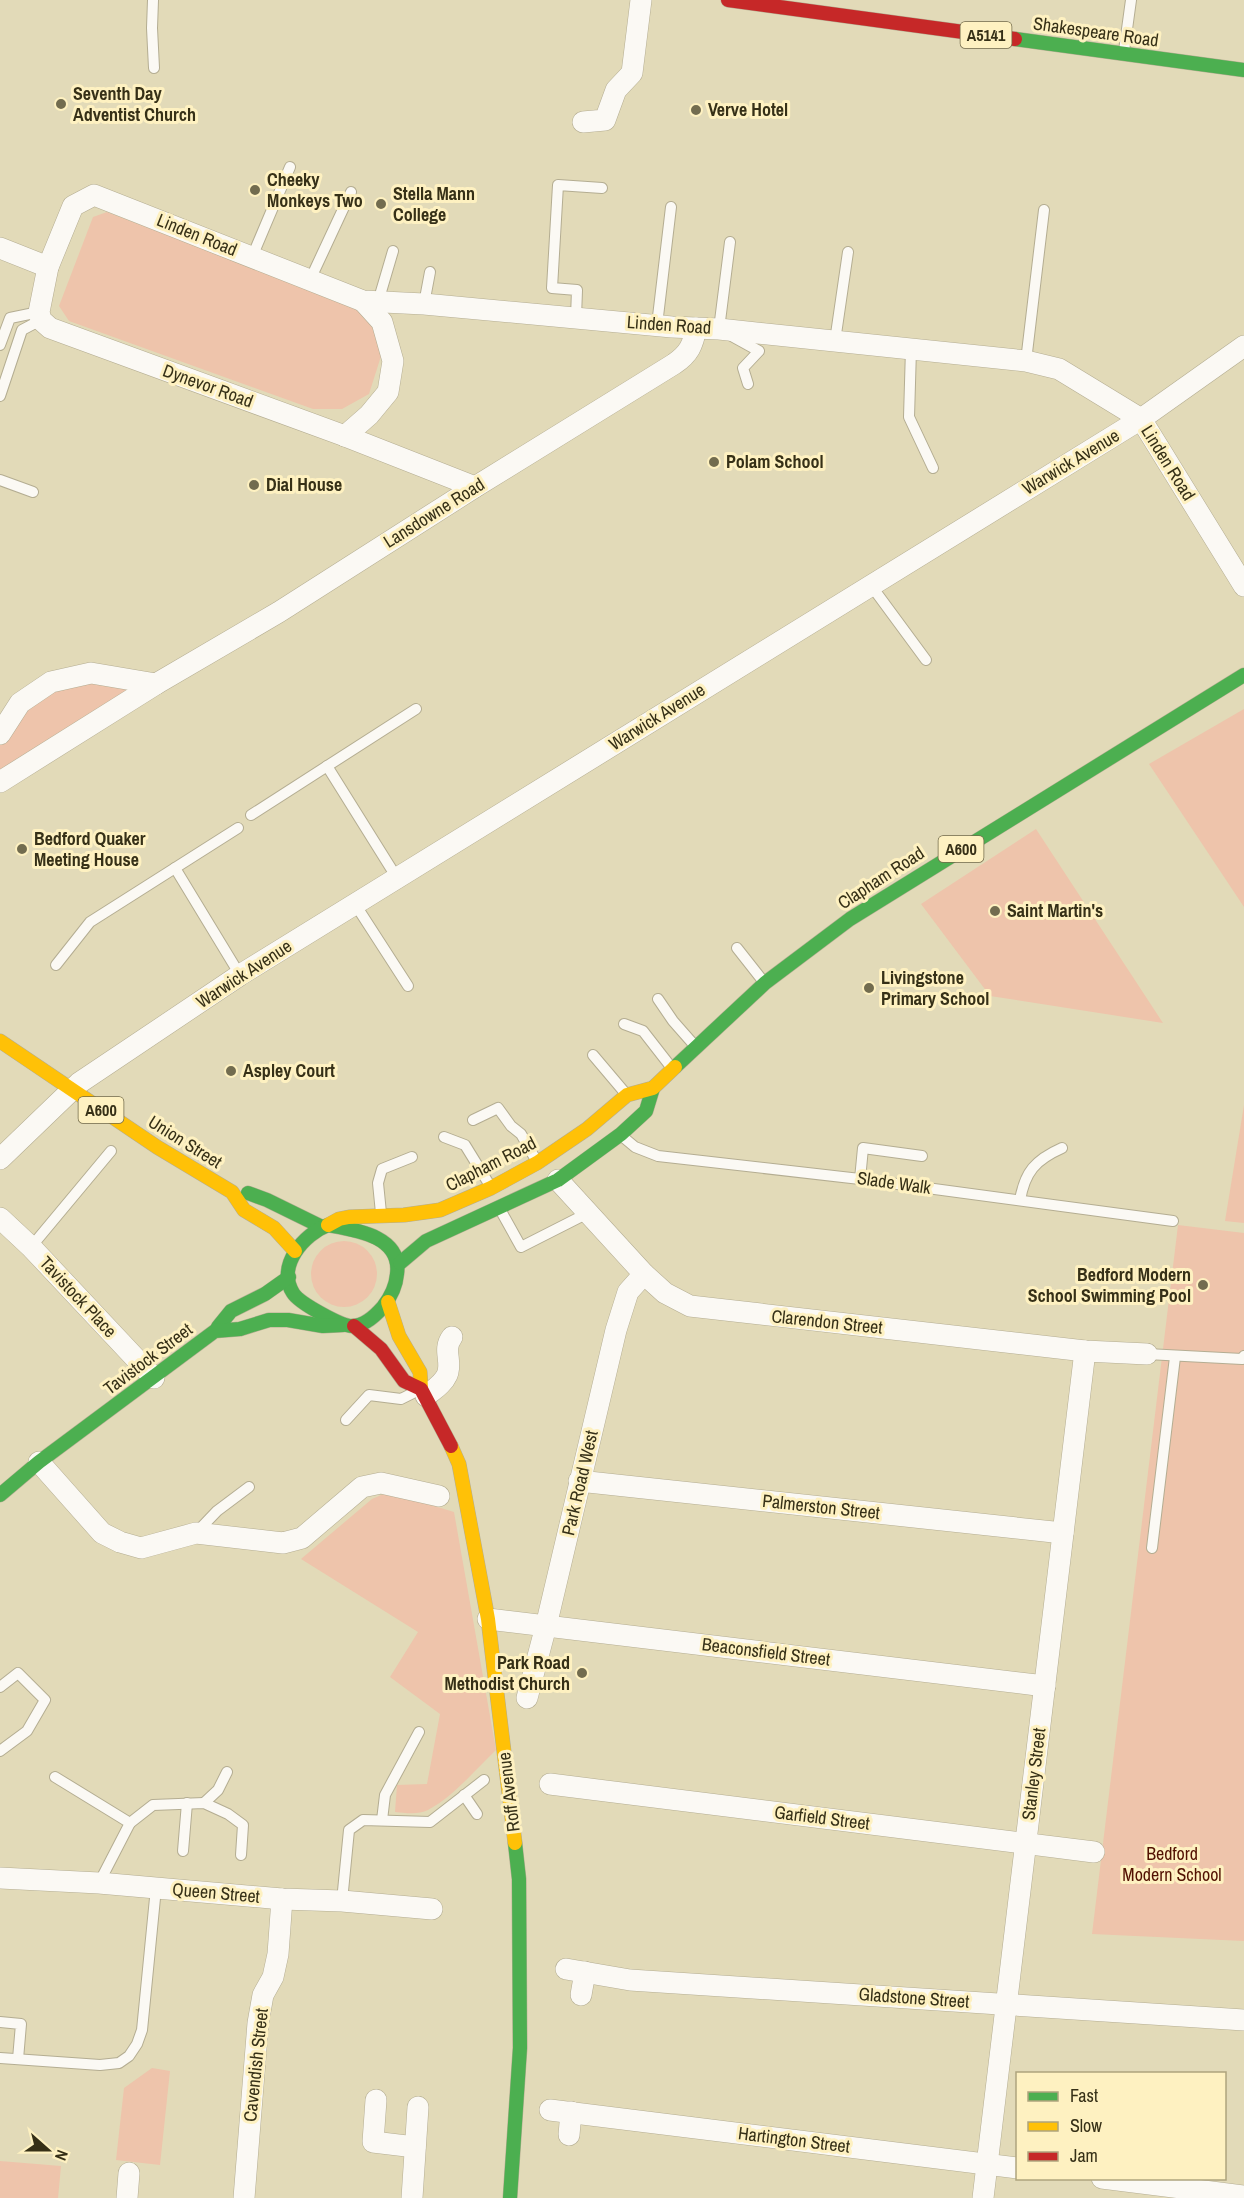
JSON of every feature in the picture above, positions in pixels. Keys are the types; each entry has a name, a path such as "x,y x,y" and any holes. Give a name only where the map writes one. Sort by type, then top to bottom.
{"main road":[{"name":"Shakespeare Road","path":"728,0 1244,70"},
{"name":"Clapham Road","path":"324,1226 349,1217 404,1215 440,1210 491,1188 537,1163 587,1129 627,1095 653,1088 765,983 859,913 1244,675"},
{"name":"Union Street","path":"0,1041 157,1147 232,1192 252,1194 324,1226"},
{"name":"Clapham Road","path":"400,1263 426,1241 558,1179 621,1134 646,1111 653,1088"},
{"name":"Union Street","path":"232,1192 244,1210 274,1228 295,1251"},
{"name":"A600","path":"295,1251 306,1236 324,1226 357,1230 383,1241 397,1255 400,1263"},
{"path":"295,1251 289,1277 293,1294 348,1325 373,1317 388,1302 400,1263"},
{"path":"216,1331 231,1311 265,1294 289,1277"},
{"name":"Roff Avenue","path":"388,1302 399,1336 420,1372 423,1393 449,1440 459,1464 488,1619 519,1879 520,2048 510,2198"},
{"name":"Tavistock Street","path":"0,1495 39,1462 216,1331 240,1329 269,1320 288,1320 323,1326 348,1325"},
{"name":"Roff Avenue","path":"348,1325 381,1349 404,1381 423,1393"}],"street":[{"path":"583,122 605,120 616,90 632,73 641,0"},
{"name":"Linden Road","path":"48,267 73,206 94,195 310,280 370,301 836,340 1026,361 1059,369 1141,419 1244,586"},
{"path":"0,248 48,267 40,316"},
{"path":"345,436 369,415 388,392 393,361 382,322 370,301"},
{"name":"Dynevor Road","path":"40,316 50,328 345,436 475,487"},
{"name":"Lansdowne Road","path":"0,782 156,684 279,612 685,357 693,344 696,328"},
{"name":"Warwick Avenue","path":"72,1090 98,1069 240,975 870,584 1141,419 1241,354"},
{"path":"0,734 20,703 51,682 91,673 156,684"},
{"path":"0,1159 72,1090"},
{"name":"Clarendon Street","path":"558,1179 644,1274 665,1293 690,1306 1085,1351 1147,1354"},
{"name":"Tavistock Place","path":"0,1218 31,1247 154,1378"},
{"name":"Park Road West","path":"527,1698 616,1330 628,1292 644,1274"},
{"path":"423,1393 440,1384 447,1375 447,1343 452,1337"},
{"name":"Stanley Street","path":"983,2198 1085,1351"},
{"path":"39,1462 102,1533 120,1542 141,1548 196,1533 283,1543 302,1538 362,1487 381,1483 439,1496"},
{"name":"Palmerston Street","path":"579,1481 1064,1533"},
{"name":"Beaconsfield Street","path":"488,1619 1045,1686"},
{"name":"Garfield Street","path":"550,1784 1094,1852"},
{"name":"Queen Street","path":"0,1878 99,1883 432,1909"},
{"name":"Cavendish Street","path":"244,2198 258,2023 263,1995 273,1977 278,1954 282,1899"},
{"name":"Gladstone Street","path":"581,1995 575,1971 630,1980 1244,2020"},
{"path":"376,2100 373,2142 415,2147"},
{"path":"412,2198 418,2107"},
{"name":"Hartington Street","path":"550,2110 1016,2168"},
{"path":"568,2135 571,2112"},
{"path":"127,2198 129,2173"},
{"path":"1118,2180 1244,2196"}],"lane":[{"path":"153,0 154,68"},
{"path":"1124,54 1131,0"},
{"path":"252,257 290,167"},
{"path":"576,317 577,290 552,288 558,185 602,188"},
{"path":"310,280 351,192"},
{"path":"657,325 671,207"},
{"path":"1026,361 1044,210"},
{"path":"730,242 719,329 759,351 743,368 748,384"},
{"path":"370,301 393,251"},
{"path":"836,340 848,252"},
{"path":"424,304 430,272"},
{"path":"0,345 10,318 40,316"},
{"path":"0,396 22,330 40,316"},
{"path":"911,349 909,417 933,468"},
{"path":"0,480 33,492"},
{"path":"870,584 926,660"},
{"path":"251,815 416,709"},
{"path":"327,766 397,878"},
{"path":"56,965 90,922 238,828"},
{"path":"175,868 240,975"},
{"path":"355,904 408,986"},
{"path":"737,948 765,983"},
{"path":"658,999 696,1048"},
{"path":"624,1024 643,1031 674,1070"},
{"path":"593,1055 627,1095"},
{"path":"473,1120 498,1108 521,1134 537,1163"},
{"name":"Slade Walk","path":"621,1134 635,1147 658,1156 860,1179 1173,1221"},
{"path":"444,1137 465,1145 491,1188"},
{"path":"860,1179 863,1148 922,1156"},
{"path":"1020,1200 1023,1185 1032,1168 1047,1155 1062,1148"},
{"path":"31,1247 111,1151"},
{"path":"381,1215 378,1183 382,1169 412,1157"},
{"path":"499,1208 521,1247 588,1213"},
{"path":"1147,1354 1242,1359 1244,1356"},
{"path":"1152,1548 1175,1357"},
{"path":"346,1420 369,1395 401,1399 423,1393"},
{"path":"196,1533 249,1486"},
{"path":"0,1687 18,1673 45,1700 27,1731 0,1751"},
{"path":"381,1820 385,1796 419,1732"},
{"path":"204,1803 218,1790 227,1772"},
{"path":"55,1777 130,1823"},
{"path":"342,1901 349,1830 363,1820 430,1822 484,1780"},
{"path":"464,1796 477,1814"},
{"path":"183,1851 187,1803"},
{"path":"99,1883 130,1823 153,1805 204,1803 228,1814 243,1825 241,1855"},
{"path":"0,2058 100,2066 119,2063 129,2056 142,2030 156,1888"},
{"path":"0,2022 21,2024 18,2059"}],"green space":[{"path":"107,212 354,306 372,324 382,353 369,394 342,409 313,409 69,321 59,306 93,217"},
{"path":"78,681 126,688 126,692 0,773 0,744 22,708 53,686"},
{"path":"1244,709 1244,907 1149,764"},
{"path":"1036,829 1163,1023 990,996 921,904"},
{"path":"1244,1105 1244,1223 1225,1221"},
{"name":"Bedford Modern School","path":"1178,1225 1244,1233 1244,1941 1092,1934"},
{"path":"344,1241 356,1244 367,1251 374,1262 377,1274 374,1286 367,1297 356,1304 344,1307 332,1304 321,1297 314,1286 311,1274 314,1262 321,1251 332,1244"},
{"path":"388,1492 454,1512 496,1750 447,1798 424,1812 416,1813 395,1812 397,1785 427,1784 440,1714 390,1677 418,1632 301,1559 372,1499"},
{"path":"152,2068 170,2071 160,2165 116,2160 124,2088"},
{"path":"0,2161 61,2166 58,2198 0,2198"}],"traffic: fast":[{"path":"1015,39 1244,70"},
{"path":"675,1067 765,983 850,919 1244,675"},
{"path":"400,1263 426,1241 558,1180 621,1134 646,1111 653,1088"},
{"path":"248,1193 320,1226"},
{"path":"328,1225 351,1229 375,1237 385,1243 397,1261 397,1274 388,1300 377,1313 361,1324 347,1325 321,1313 297,1297 289,1283 288,1272 295,1252 310,1236 328,1225"},
{"path":"218,1327 231,1311 265,1294 289,1277"},
{"path":"0,1495 39,1462 215,1331 240,1329 269,1320 288,1320 323,1326 343,1325"},
{"path":"510,2198 520,2048 519,1879 515,1843"}],"traffic: slow":[{"path":"0,1041 157,1147 232,1192 244,1210 274,1228 295,1251"},
{"path":"328,1225 349,1217 404,1215 440,1210 491,1188 537,1163 587,1129 627,1095 653,1088 675,1067"},
{"path":"388,1302 399,1336 420,1372 421,1388"},
{"path":"451,1446 459,1464 488,1619 515,1843"}],"traffic: jam":[{"path":"728,0 1015,39"},
{"path":"354,1326 381,1349 404,1381 421,1389 451,1446"}],"place":[{"name":"Seventh Day Adventist Church","path":"61,104"},
{"name":"Verve Hotel","path":"696,110"},
{"name":"Cheeky Monkeys Two","path":"255,190"},
{"name":"Stella Mann College","path":"381,204"},
{"name":"Polam School","path":"714,462"},
{"name":"Dial House","path":"254,485"},
{"name":"Bedford Quaker Meeting House","path":"22,849"},
{"name":"Saint Martin's","path":"995,911"},
{"name":"Livingstone Primary School","path":"869,988"},
{"name":"Aspley Court","path":"231,1071"},
{"name":"Bedford Modern School Swimming Pool","path":"1203,1285"},
{"name":"Park Road Methodist Church","path":"582,1673"}]}
